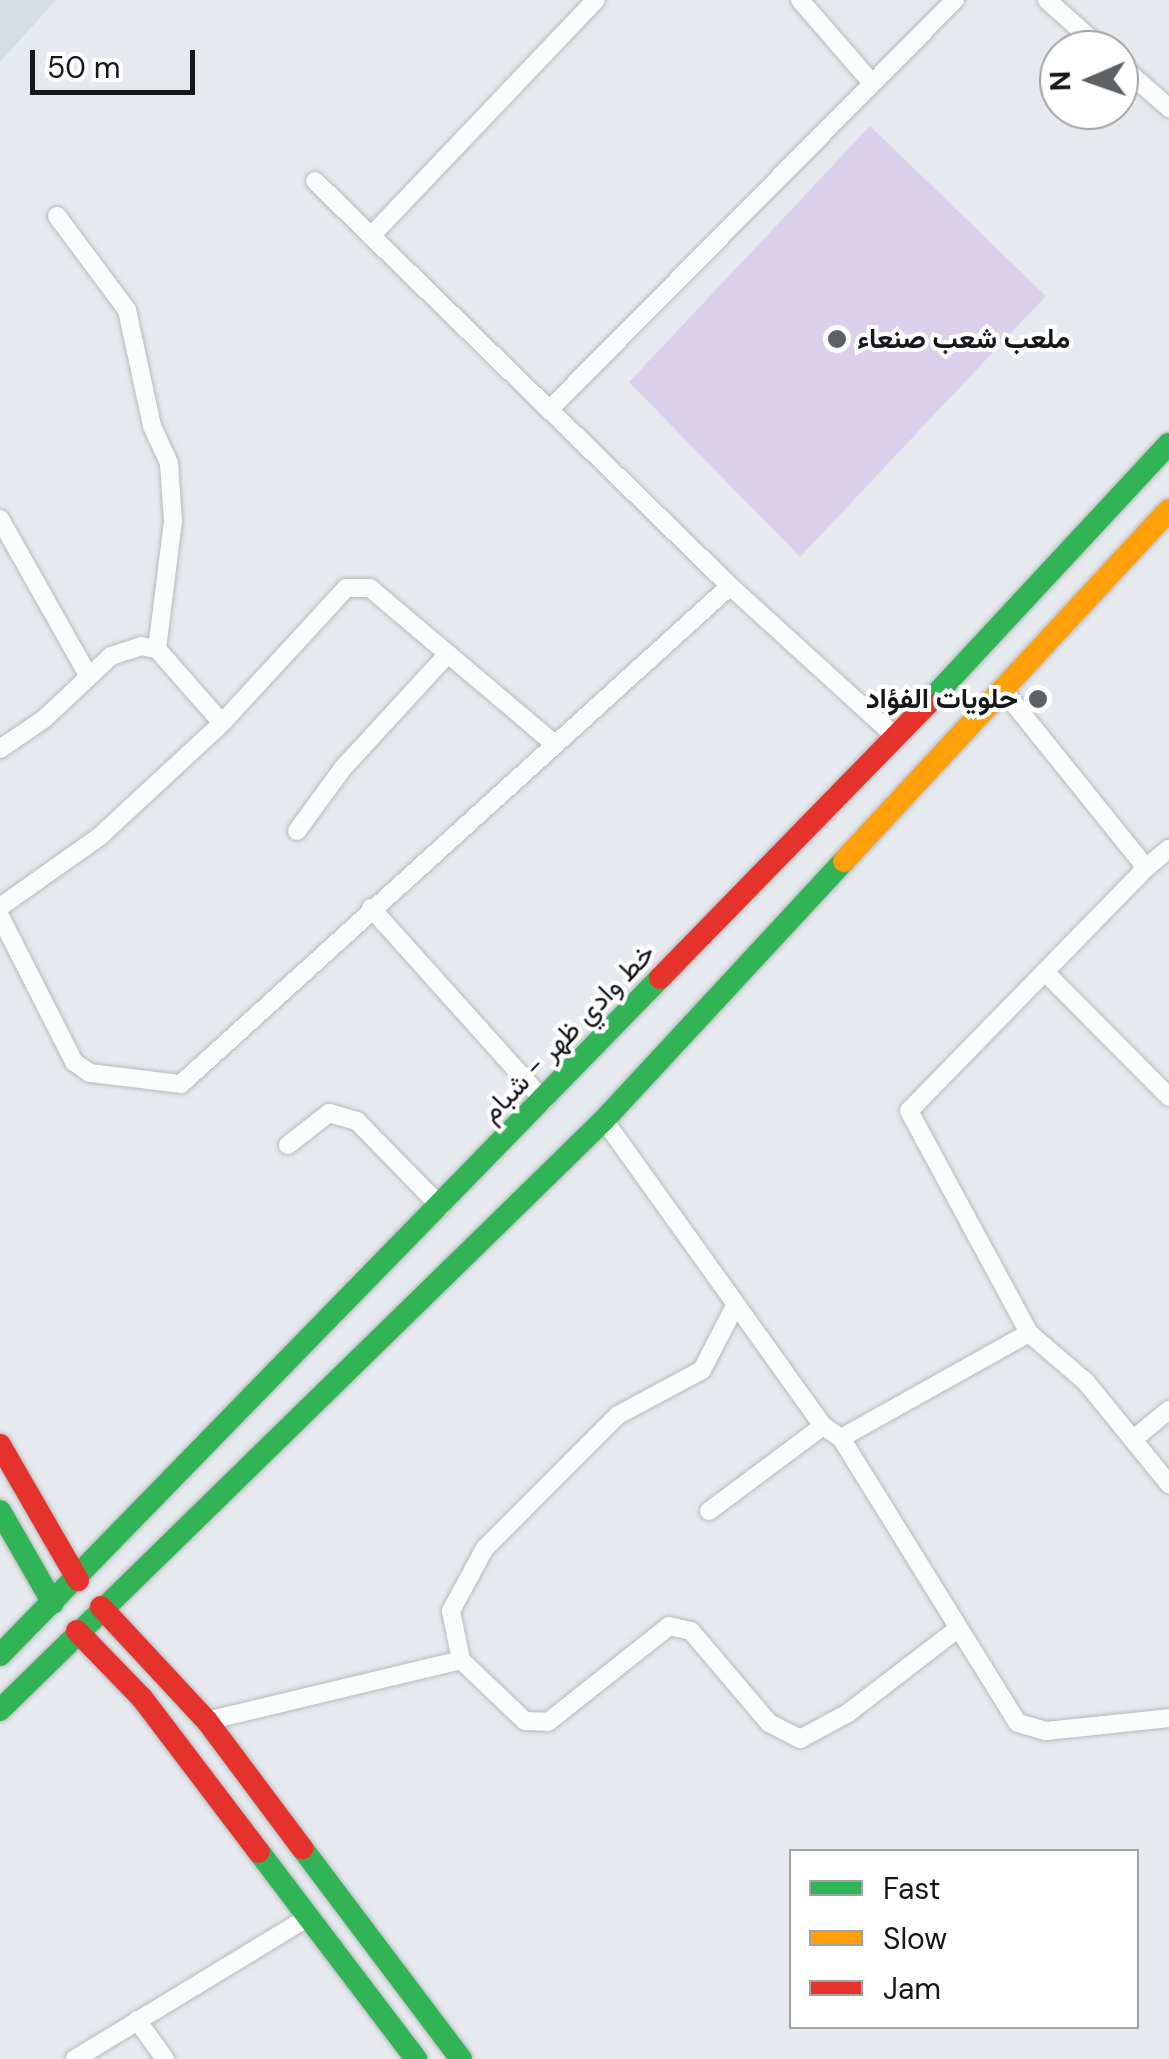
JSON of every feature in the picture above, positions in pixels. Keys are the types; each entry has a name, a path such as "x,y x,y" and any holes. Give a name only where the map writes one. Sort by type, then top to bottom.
{"main road":[{"name":"خط وادي ظهر - شبام","path":"0,1655 78,1580 896,738 1169,444"},
{"path":"0,1710 101,1607 604,1120 1169,510"},
{"path":"0,1445 78,1580 207,1722 461,2059"},
{"path":"0,1511 53,1603 142,1698 416,2059"}],"street":[{"path":"371,236 596,0"},
{"path":"800,0 871,82"},
{"path":"549,410 955,0"},
{"path":"1047,0 1081,30"},
{"path":"1139,82 1169,108"},
{"path":"315,182 730,586 896,738"},
{"path":"57,216 126,310 152,426 170,463 173,521 157,649"},
{"path":"0,519 89,676"},
{"path":"0,916 74,1062 90,1073 180,1084 552,742 730,586"},
{"path":"0,907 100,837 222,723 346,588 370,588 552,742"},
{"path":"0,749 111,656 140,646 157,649 222,723"},
{"path":"297,830 343,768 448,654"},
{"path":"1003,690 1146,868"},
{"path":"1169,848 909,1112 1029,1333 1136,1437 1169,1484"},
{"path":"372,908 544,1101"},
{"path":"1045,972 1169,1097"},
{"path":"288,1145 329,1113 356,1121 441,1206"},
{"path":"604,1120 823,1426 842,1438 956,1630 1018,1722 1046,1731 1169,1718"},
{"path":"735,1306 702,1370 618,1415 484,1548 451,1611 462,1660 525,1721 548,1722 668,1626 680,1628 691,1631 769,1723 800,1738 848,1713 956,1630"},
{"path":"842,1438 1029,1333"},
{"path":"1136,1437 1169,1410"},
{"path":"709,1511 823,1426"},
{"path":"207,1722 462,1660"},
{"path":"75,2059 309,1917"},
{"path":"138,2020 166,2059"}],"shaded area":[{"path":"0,0 56,0 0,62"},
{"name":"ملعب شعب صنعاء","path":"870,126 1046,296 800,557 629,382"}],"traffic: fast":[{"path":"927,704 1169,444"},
{"path":"0,1710 604,1120 844,861"},
{"path":"0,1655 660,978"},
{"path":"0,1511 53,1603"},
{"path":"302,1848 461,2059"},
{"path":"259,1852 416,2059"}],"traffic: slow":[{"path":"844,861 1169,510"}],"traffic: jam":[{"path":"660,978 927,704"},
{"path":"0,1445 78,1580"},
{"path":"101,1607 207,1721 302,1848"},
{"path":"77,1631 142,1698 259,1852"}],"place":[{"name":"ملعب شعب صنعاء","path":"837,339"},
{"name":"حلويات الفؤاد","path":"1038,699"}]}
